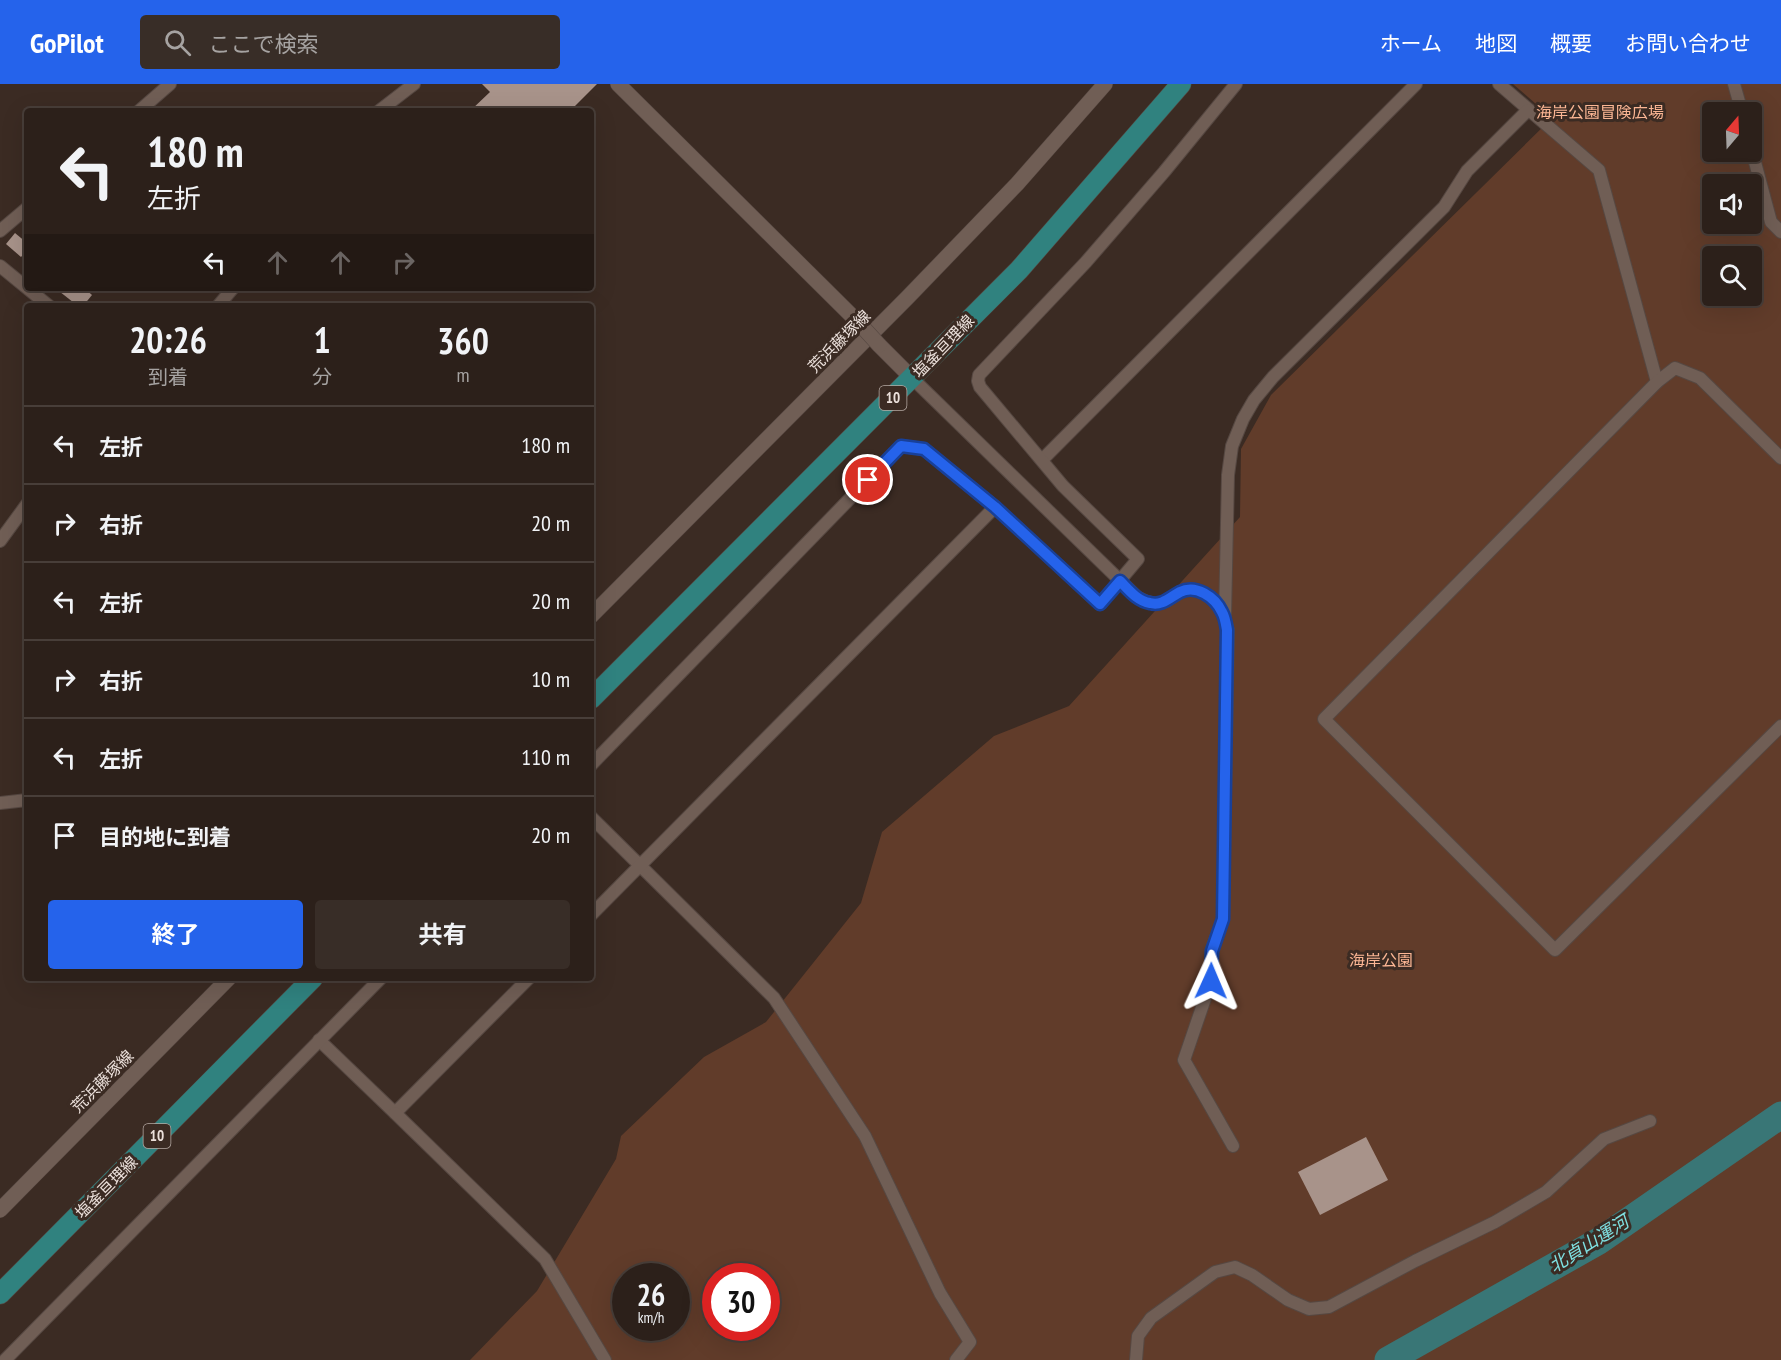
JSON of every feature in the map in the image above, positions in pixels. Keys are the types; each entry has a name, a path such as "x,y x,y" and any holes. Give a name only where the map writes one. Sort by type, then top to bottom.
{"main road":[{"name":"塩釜亘理線","path":"594,696 1019,270 1181,84"},
{"name":"塩釜亘理線","path":"0,1294 310,981"}],"street":[{"path":"142,108 170,84"},
{"path":"383,108 414,84"},
{"path":"618,84 912,378 1137,597 1149,603 1161,603 1192,589 1215,600 1225,620 1227,630 1223,919 1212,951 1211,981 1184,1060 1233,1146"},
{"name":"荒浜藤塚線","path":"594,613 994,208 1105,84"},
{"path":"594,762 901,446 924,449 995,507 1100,604 1138,560 1063,486 981,387 978,381 979,375 1086,262 1236,84"},
{"path":"1042,460 1416,84"},
{"path":"1498,84 1599,170 1657,382"},
{"path":"1734,84 1739,102"},
{"path":"1225,620 1228,475 1233,446 1243,419 1254,400 1273,377 1444,207 1467,171 1528,110"},
{"path":"1755,162 1771,222 1781,232"},
{"path":"0,231 24,211"},
{"path":"0,266 24,286"},
{"path":"31,291 45,303"},
{"path":"220,303 230,291"},
{"path":"1781,458 1700,378 1675,368 1657,382 1324,719 1555,950 1781,726"},
{"path":"594,912 995,507"},
{"path":"0,541 24,508"},
{"path":"0,803 24,800"},
{"path":"594,820 774,998 865,1136 940,1293 969,1342 956,1360"},
{"name":"荒浜藤塚線","path":"0,1210 226,981"},
{"path":"5,1360 378,981"},
{"path":"395,1113 526,981"},
{"path":"319,1040 545,1259 605,1360"},
{"path":"1136,1360 1138,1336 1151,1318 1215,1272 1235,1267 1252,1275 1288,1300 1309,1309 1329,1307 1415,1261 1496,1222 1546,1192 1604,1139 1650,1121"}],"green space":[{"name":"海岸公園","path":"1513,84 1781,84 1781,1360 470,1360 537,1291 616,1159 621,1136 704,1057 766,1022 861,903 882,832 994,736 1069,706 1240,517 1241,449 1271,395 1552,118"}],"building":[{"path":"482,84 597,84 573,108 473,108 490,92"},
{"path":"15,233 24,240 24,254 21,257 6,244"},
{"path":"59,291 87,291 92,295 85,303 74,303"},
{"path":"1366,1137 1388,1180 1320,1215 1298,1172"}],"waterway":[{"name":"北貞山運河","path":"1388,1360 1599,1241 1781,1115"}],"route":[{"path":"868,480 901,446 924,449 995,507 1100,604 1120,581 1137,597 1149,603 1161,603 1192,589 1215,600 1227,630 1225,853 1223,919 1212,951 1211,981"}],"park label":[{"name":"海岸公園冒険広場","path":"1600,112"}]}
